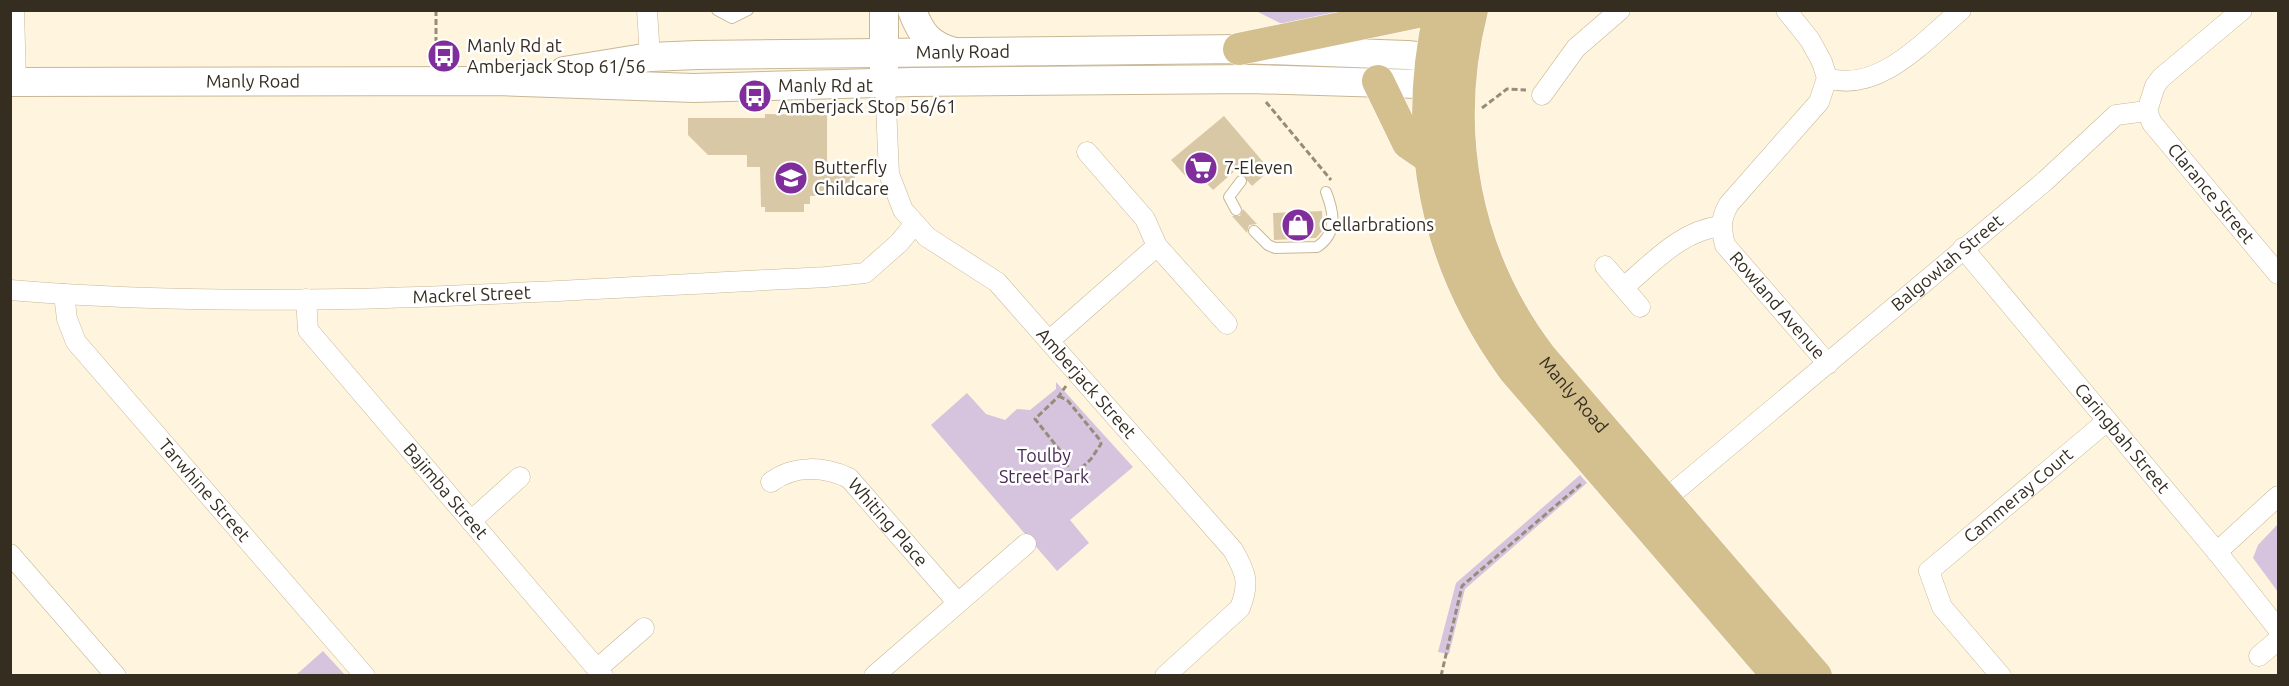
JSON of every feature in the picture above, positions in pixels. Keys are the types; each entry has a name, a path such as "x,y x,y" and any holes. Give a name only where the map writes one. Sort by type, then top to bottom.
{"main road":[{"path":"884,10 885,83"},
{"path":"912,10 926,40 937,47 955,52"},
{"path":"1239,49 1427,10"},
{"name":"Manly Road","path":"1440,10 1429,70 1430,158 1450,250 1473,307 1502,327 1560,379 1778,675"},
{"path":"1461,73 1472,10"},
{"name":"Manly Road","path":"497,81 650,57 1239,49 1461,73 1459,147 1473,225 1498,288 1502,327"},
{"name":"Manly Road","path":"13,82 497,81 694,88 885,83 1240,79 1378,81 1429,70"},
{"path":"1378,81 1408,143 1430,158"},
{"name":"Manly Road","path":"1654,509 1816,675"}],"street":[{"path":"13,82 14,10"},
{"path":"647,10 650,57"},
{"path":"1542,95 1576,48 1620,10"},
{"path":"1624,287 1686,235 1700,229 1721,226 1721,217 1729,204 1819,102 1827,78 1822,62 1810,40 1786,10"},
{"path":"1827,78 1836,81 1871,79 1904,57 1961,10"},
{"path":"2147,111 2151,94 2161,78 2242,10"},
{"name":"Amberjack Street","path":"885,83 889,174 903,210 914,225 927,237 997,282 1233,550 1246,572 1246,593 1240,608 1165,675"},
{"name":"Balgowlah Street","path":"1654,509 2045,181 2116,115 2147,111"},
{"name":"Clarance Street","path":"2147,111 2152,123 2278,274"},
{"path":"1087,152 1145,219 1157,246 1227,324"},
{"name":"Mackrel Street","path":"10,290 186,301 306,299 514,292 865,273 899,243 914,225"},
{"name":"Rowland Avenue","path":"1721,226 1725,245 1827,364"},
{"path":"1050,340 1157,246"},
{"name":"Caringbah Street","path":"1963,248 2217,552 2278,629"},
{"path":"1605,266 1640,307"},
{"name":"Tarwhine Street","path":"64,294 67,319 76,342 365,675"},
{"name":"Bajimba Street","path":"306,299 308,330 600,672"},
{"name":"Cammeray Court","path":"2001,675 1942,607 1929,571 2108,422"},
{"name":"Whiting Place","path":"771,482 786,471 829,469 849,478 957,602"},
{"path":"471,521 520,477"},
{"path":"2217,552 2278,496"},
{"path":"874,675 1026,544"},
{"path":"10,554 116,675"},
{"path":"600,672 644,628"},
{"path":"2259,656 2278,640"}],"lane":[{"path":"717,10 732,18 748,10"},
{"path":"1236,210 1229,197 1241,181"},
{"path":"1254,231 1268,245 1275,248 1317,247 1328,237 1333,222 1333,209 1326,192"}],"path":[{"path":"436,10 436,41"},
{"path":"1480,109 1507,89 1520,88 1542,95"},
{"path":"1264,94 1267,104 1331,180"},
{"path":"1059,396 1068,402 1101,444 1091,459 1075,474 1070,473 1066,458 1035,419 1059,396 1067,384"},
{"path":"1441,675 1462,586 1587,479"}],"green space":[{"path":"1256,11 1357,11 1292,29"},
{"name":"Toulby Street Park","path":"1056,382 1133,467 1070,520 1089,543 1057,571 931,425 967,393 986,414 1005,420 1017,409 1030,410 1056,389"},
{"path":"1580,475 1587,483 1465,589 1449,654 1438,652 1456,583"},
{"path":"2278,524 2278,592 2253,558 2258,545"},
{"path":"323,651 345,675 296,675"}],"building":[{"path":"765,114 827,115 827,168 855,168 855,194 810,196 810,204 804,204 804,212 765,212 765,207 761,207 760,167 747,167 747,155 708,155 688,135 688,118 765,118"},
{"path":"1224,116 1270,170 1252,186 1237,169 1213,190 1197,173 1189,180 1171,160"},
{"path":"1243,209 1257,224 1249,225 1247,233 1232,216 1240,216"},
{"name":"Cellarbrations","path":"1322,211 1323,230 1316,238 1274,240 1273,213"}],"place":[{"name":"Manly Rd at Amberjack Stop 61/56","path":"444,56"},
{"name":"Manly Rd at Amberjack Stop 56/61","path":"755,96"},
{"name":"7-Eleven","path":"1201,168"},
{"name":"Butterfly Childcare","path":"791,178"},
{"name":"Cellarbrations","path":"1298,225"}]}
